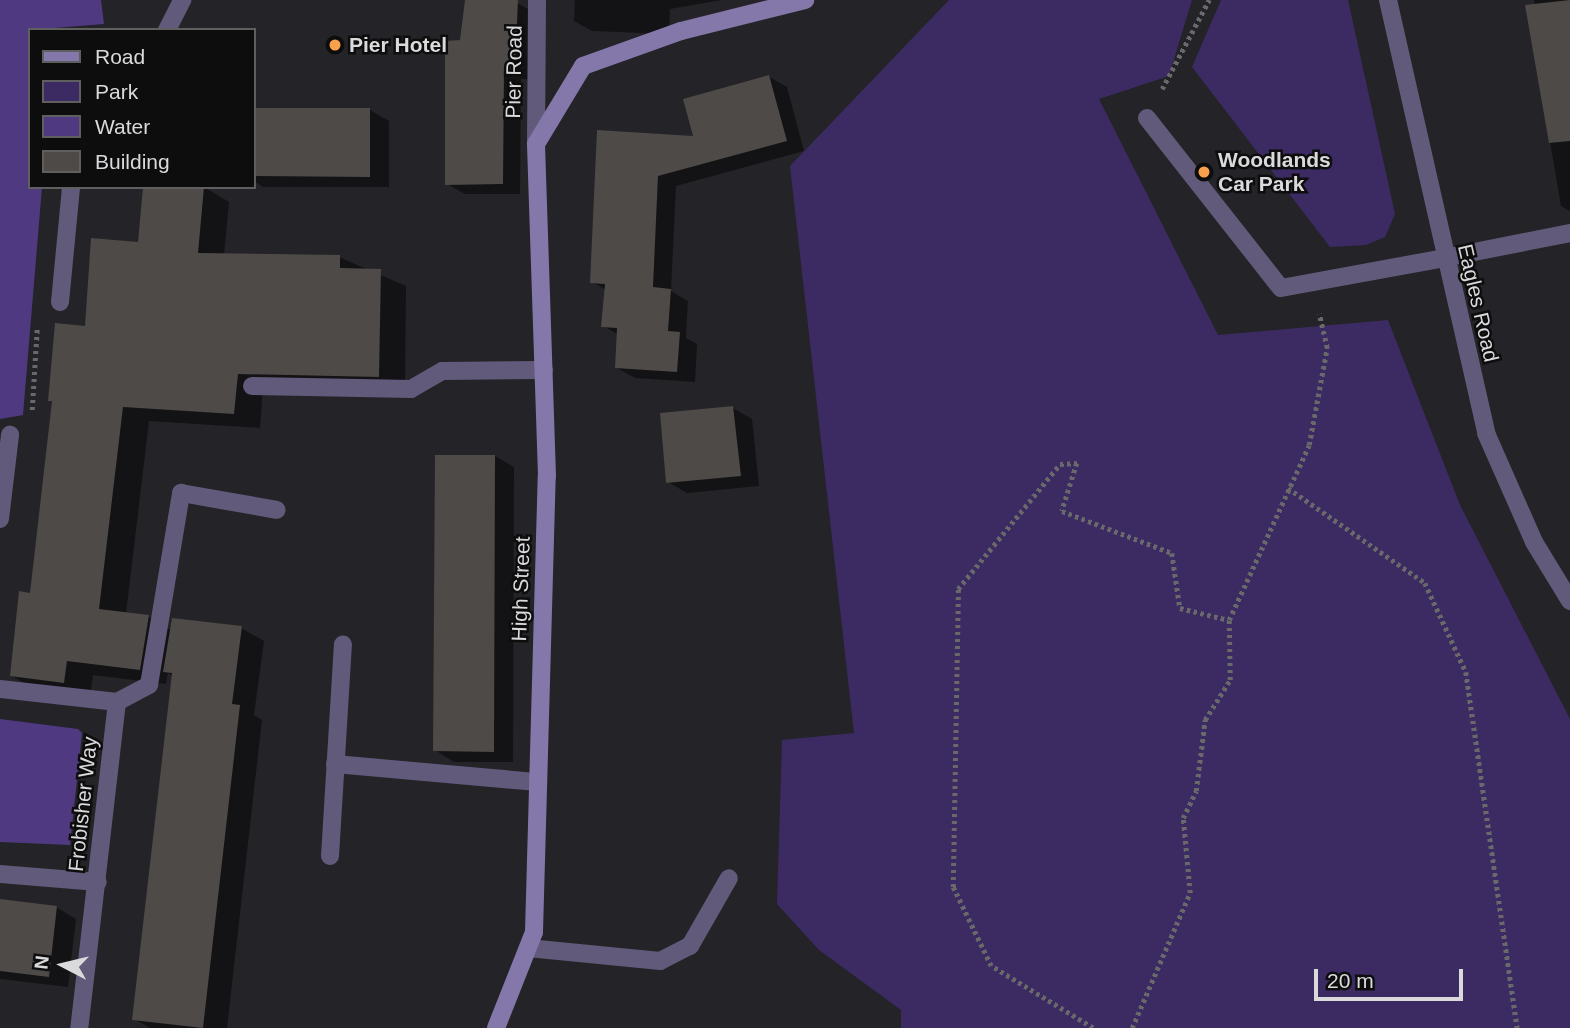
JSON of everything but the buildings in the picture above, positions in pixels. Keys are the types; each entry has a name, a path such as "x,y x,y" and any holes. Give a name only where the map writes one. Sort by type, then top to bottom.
{"main road":[{"path":"536,144 583,66 681,31 805,0"},
{"name":"High Street","path":"496,1028 534,933 548,476 536,144"}],"street":[{"path":"168,28 182,0"},
{"name":"Pier Road","path":"536,144 537,0"},
{"name":"Eagles Road","path":"1388,0 1444,258 1486,433 1534,542 1570,601"},
{"path":"1147,118 1281,288 1570,233"},
{"path":"60,302 71,189"},
{"path":"252,386 411,389 443,371 544,370"},
{"path":"0,519 10,435"},
{"path":"0,689 117,702 149,685 181,493 277,510"},
{"path":"330,856 343,644"},
{"name":"Frobisher Way","path":"79,1028 117,702"},
{"path":"335,764 538,782"},
{"path":"0,874 98,882"},
{"path":"528,948 660,961 690,946 729,878"}],"path":[{"path":"1147,118 1209,0"},
{"path":"1132,1028 1190,893 1183,818 1196,791 1205,720 1230,680 1229,620 1309,445 1327,348 1312,283"},
{"path":"1093,1028 991,966 953,887 958,589 1060,464 1076,463 1062,511 1172,553 1180,608 1229,620"},
{"path":"1288,488 1424,583 1466,673 1517,1028"}],"green space":[{"path":"949,0 1192,0 1169,76 1099,99 1218,335 1388,320 1460,505 1570,719 1570,1028 901,1028 901,1010 819,950 777,904 782,740 854,733 790,166"},
{"path":"1221,0 1348,0 1395,214 1385,237 1366,245 1330,247 1192,67"}],"water":[{"path":"0,0 101,0 104,24 28,28 28,189 42,189 23,415 0,419"},
{"path":"0,719 78,729 82,733 70,845 0,842"}],"place":[{"name":"Pier Hotel","path":"335,45"},
{"name":"Woodlands Car Park","path":"1204,172"}]}
